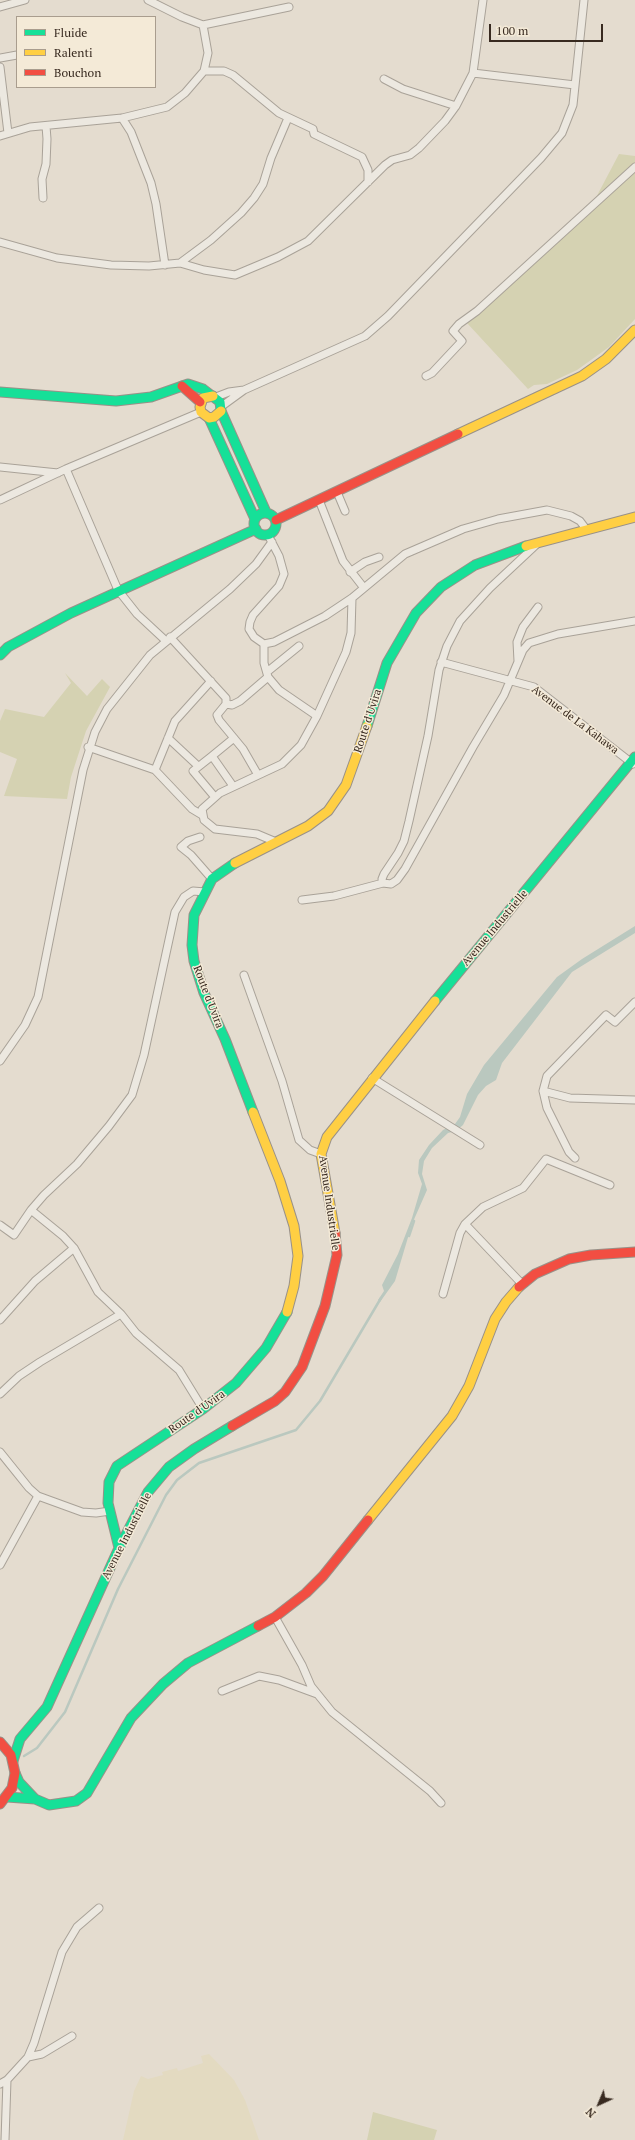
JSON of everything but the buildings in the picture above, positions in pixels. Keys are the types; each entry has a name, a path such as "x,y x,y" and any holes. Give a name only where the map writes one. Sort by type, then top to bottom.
{"main road":[{"path":"276,520 582,376 606,359 635,330"},
{"path":"0,392 116,401 152,397 182,386 188,384 214,396 266,512 272,515 276,520 275,530 270,539 260,534 256,529 255,519 200,402 182,386"},
{"path":"200,402 208,396 214,396"},
{"path":"205,415 214,417 221,409"},
{"path":"255,519 259,514 266,512"},
{"name":"Route d'Uvira","path":"119,1548 110,1511 108,1491 109,1482 117,1466 203,1410 227,1392 254,1363 266,1348 288,1310 294,1286 298,1256 294,1226 280,1181 225,1039 204,993 194,961 192,945 194,915 205,892 212,879 231,865 319,819 328,811 346,785 355,763 387,663 406,629 427,600 451,579 475,565 517,548 635,517"},
{"path":"0,655 8,647 42,627 118,590 256,529"},
{"name":"Avenue Industrielle","path":"13,1761 20,1739 52,1697 119,1548 148,1492 169,1467 194,1449 275,1401 285,1392 302,1367 325,1306 337,1255 336,1237 321,1154 327,1137 372,1078 634,762"},
{"path":"8,1797 35,1799 49,1805 59,1805 76,1801 87,1793 131,1718 163,1684 188,1663 275,1617 306,1593 323,1576 452,1416 469,1386 496,1319 506,1302 522,1284 535,1274 569,1259 591,1255 635,1252"},
{"name":"Avenue Industrielle","path":"0,1741 14,1736 34,1722"},
{"path":"0,1741 7,1749 13,1761 15,1773 19,1782 35,1799"},
{"path":"0,1804 8,1797 12,1788 15,1773"}],"street":[{"path":"0,7 12,1 25,0"},
{"path":"148,0 182,17 203,25 289,7"},
{"path":"0,242 57,258 111,265 165,265 180,263 235,275 244,273 308,241 385,165 392,160 410,155 428,141 456,106 473,73 483,0"},
{"path":"221,409 244,390 365,336 379,324 553,145 568,120 573,105 584,0"},
{"path":"0,136 8,132 30,127 122,118 167,107 185,93 204,71 208,53 203,25"},
{"path":"0,58 16,55"},
{"path":"0,67 8,132"},
{"path":"204,71 224,72 233,76 243,82 262,101 288,118 313,129 314,134 362,157 368,170 368,182"},
{"path":"473,73 575,85"},
{"path":"384,79 403,89 456,106"},
{"path":"122,118 131,132 151,183 156,204 165,265"},
{"path":"180,263 211,240 241,213 254,198 263,184 271,158 288,118"},
{"path":"43,198 42,179 46,164 46,126"},
{"path":"426,376 432,373 462,341 453,332 459,324 477,311 635,167"},
{"path":"214,396 244,390"},
{"path":"0,500 66,469 205,415"},
{"path":"0,467 58,473"},
{"path":"66,469 118,590 137,614 168,639 211,681 226,698 226,704 217,714 221,723 234,738 258,775"},
{"path":"337,492 345,512"},
{"path":"319,500 343,561 350,572 364,588"},
{"path":"270,539 279,556 284,574 279,586 253,615 249,629 254,637 264,644 274,642 325,616 352,598 405,554 473,525 547,510 571,516 586,529"},
{"path":"0,1061 25,1026 38,997 67,845 88,747 108,709 150,655 230,589 256,564 270,539"},
{"path":"383,883 382,879 384,874 398,853 409,821 428,736 441,662 460,621 490,588 539,543"},
{"path":"350,572 365,562 379,557"},
{"path":"202,815 202,809 214,796 282,764 292,756 310,732 348,643 351,633 352,598"},
{"path":"518,661 517,642 523,627 538,607"},
{"path":"302,900 334,896 383,883 391,884 397,880 405,869 511,680 518,661 529,643 536,640 603,625 635,621"},
{"path":"264,644 264,663 268,675 278,690 317,716"},
{"path":"226,704 232,705 240,700 299,646"},
{"name":"Avenue de La Kahawa","path":"441,662 534,687 634,762"},
{"path":"155,770 178,716 191,706 193,699 211,681"},
{"path":"168,738 198,766"},
{"path":"214,796 193,772 198,766 234,738"},
{"path":"88,747 155,770 192,809 202,815 209,826 215,829 257,834 276,842"},
{"path":"212,756 233,786"},
{"path":"200,837 188,841 181,847 191,855 212,879"},
{"path":"0,1225 14,1235 31,1210 51,1187 77,1164 110,1126 132,1095 144,1055 175,912 184,897 193,891 205,892"},
{"path":"244,975 282,1081 299,1140 310,1150 321,1154"},
{"path":"575,1158 569,1152 552,1121 543,1092 547,1076 553,1068 606,1016 616,1022 635,1002"},
{"path":"372,1078 480,1145"},
{"path":"543,1092 570,1098 635,1100"},
{"path":"443,1294 460,1233 465,1224 483,1207 522,1188 546,1159 610,1185"},
{"path":"31,1210 63,1236 74,1248 98,1292 121,1314 136,1333 179,1370 203,1410"},
{"path":"465,1224 522,1284"},
{"path":"0,1320 35,1281 74,1248"},
{"path":"0,1394 19,1376 40,1362 121,1314"},
{"path":"0,1452 14,1471 38,1496 82,1512 96,1513 110,1511"},
{"path":"0,1564 38,1496"},
{"path":"275,1617 317,1694 343,1723 377,1747 430,1791 441,1803"},
{"path":"222,1691 259,1676 279,1680 317,1694"},
{"path":"5,2140 3,2082 28,2057 34,2043 62,1952 77,1927 100,1908"},
{"path":"28,2057 42,2054 72,2036"}],"shaded area":[{"path":"619,154 635,156 635,319 609,347 577,370 547,384 534,385 528,389 467,323 591,207"},
{"path":"65,673 87,696 102,679 110,687 86,731 71,777 67,799 4,796 17,759 0,752 0,721 5,709 44,717 71,683"},
{"path":"635,926 635,933 572,972 502,1063 496,1080 486,1086 478,1095 463,1125 456,1131 448,1133 432,1148 424,1161 422,1174 427,1190 412,1224 395,1281 380,1302 378,1300 384,1291 382,1285 398,1254 412,1218 422,1184 418,1173 419,1160 429,1145 443,1130 455,1124 460,1117 467,1094 484,1065 557,977 582,959"},
{"path":"209,2054 234,2080 245,2100 259,2140 123,2140 134,2091 141,2076 148,2079 163,2075 162,2072 177,2068 178,2071 203,2063 201,2056"},
{"path":"373,2112 437,2130 434,2140 367,2140"}],"waterway":[{"path":"409,1236 414,1221"},
{"path":"24,1756 37,1748 65,1712 118,1589 166,1495 177,1480 199,1463 296,1430 320,1401 381,1298"}],"traffic: fast":[{"path":"0,392 116,401 151,397 188,384 203,389 220,402 221,411 266,512"},
{"path":"209,418 255,519"},
{"path":"265,513 273,516 276,524 273,532 265,535 257,532 254,524 257,516 265,513"},
{"path":"0,655 8,647 71,613 256,529"},
{"path":"367,726 387,663 416,613 441,587 475,565 526,546"},
{"path":"435,1001 635,757"},
{"path":"235,863 212,879 194,915 192,945 194,961 204,993 225,1039 253,1112"},
{"path":"119,1548 108,1503 109,1482 117,1466 203,1409 236,1383 266,1348 287,1312"},
{"path":"13,1761 20,1739 47,1707 119,1548 148,1492 169,1467 194,1449 232,1426"},
{"path":"7,1797 35,1799 49,1805 76,1801 87,1793 131,1718 163,1684 188,1663 258,1626"},
{"path":"15,1773 19,1782 35,1799"}],"traffic: slow":[{"path":"458,434 582,376 606,359 635,330"},
{"path":"213,396 203,398 200,407 201,412 209,418 214,417 221,411"},
{"path":"526,546 635,517"},
{"path":"235,863 308,826 328,811 346,785 367,726"},
{"path":"335,1233 321,1154 327,1137 435,1001"},
{"path":"253,1112 280,1181 294,1226 298,1256 294,1286 287,1312"},
{"path":"368,1520 452,1416 469,1386 495,1319 506,1302 519,1287"}],"traffic: jam":[{"path":"182,386 200,402"},
{"path":"276,520 458,434"},
{"path":"232,1426 275,1401 285,1392 302,1367 325,1306 337,1255 335,1233"},
{"path":"519,1287 535,1274 569,1259 591,1255 635,1252"},
{"path":"258,1626 275,1617 306,1593 323,1576 368,1520"},
{"path":"0,1742 11,1755 15,1773 12,1788 0,1804"}]}
